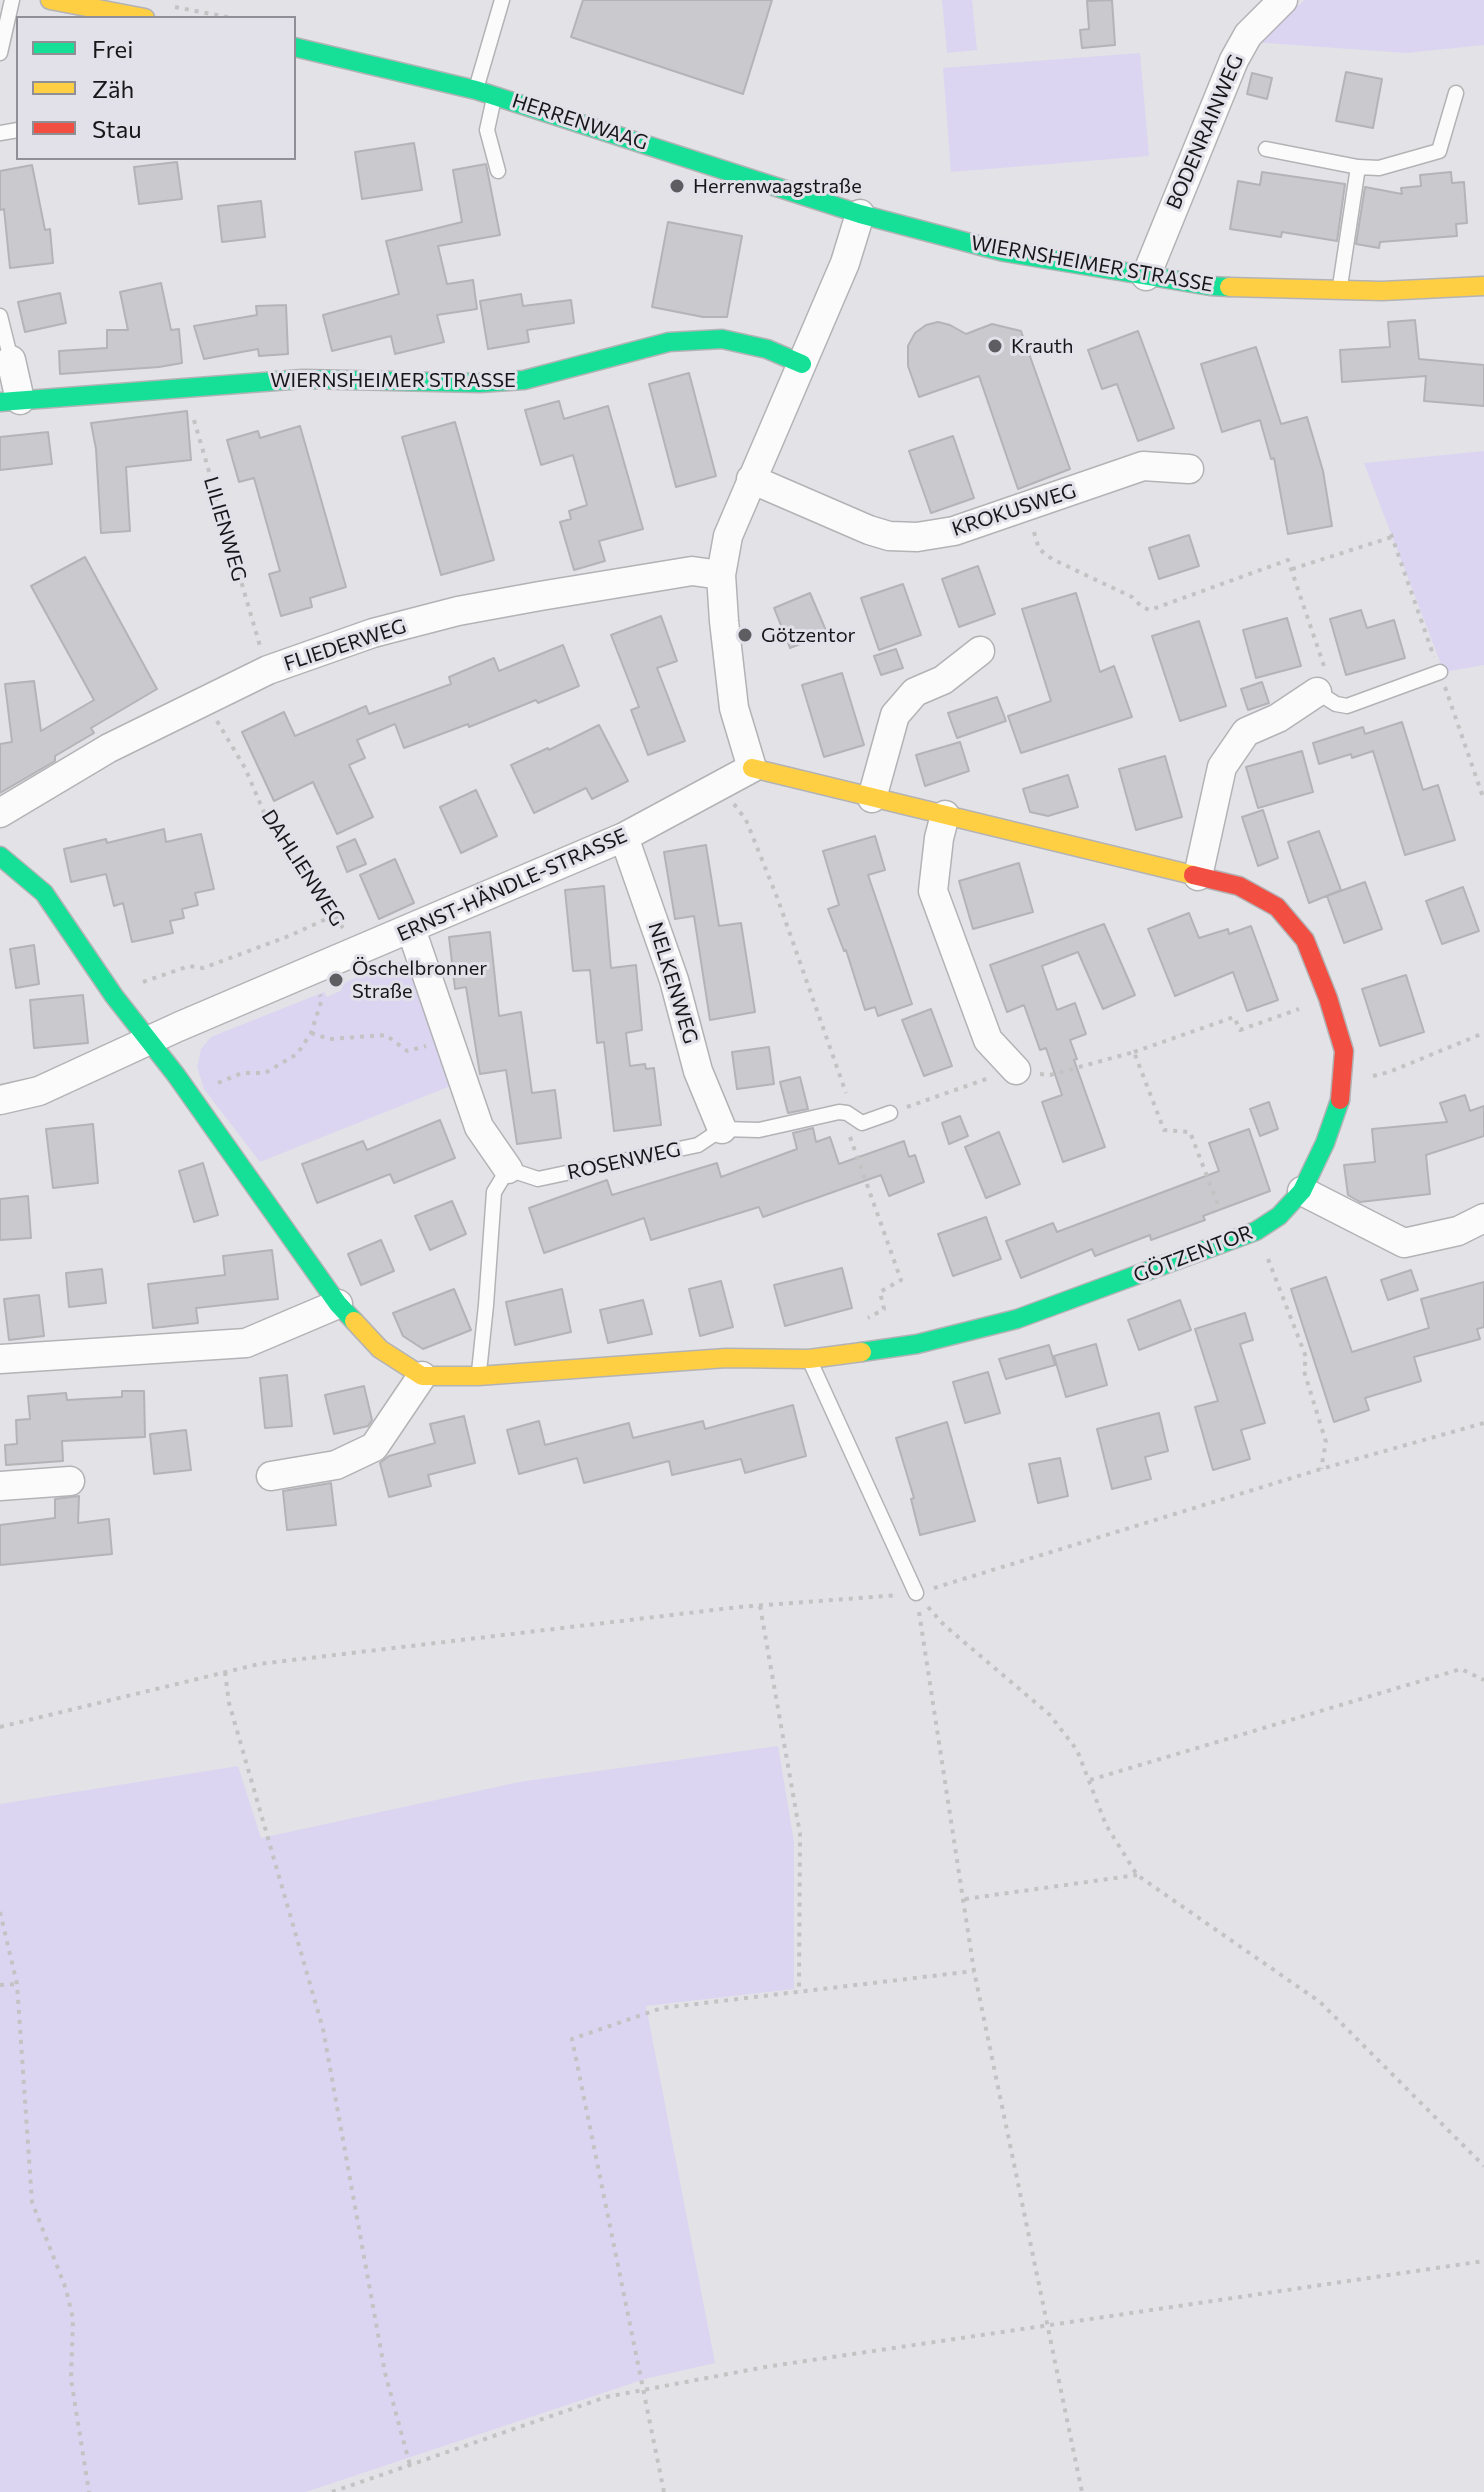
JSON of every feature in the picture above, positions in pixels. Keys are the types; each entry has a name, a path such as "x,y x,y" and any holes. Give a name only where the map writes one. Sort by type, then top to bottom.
{"street":[{"path":"50,0 134,16"},
{"name":"BODENRAINWEG","path":"1146,276 1234,60 1248,35 1283,0"},
{"name":"HERRENWAAG","path":"296,47 485,92 860,214"},
{"path":"752,768 734,708 721,575 728,536 845,263 860,214"},
{"name":"WIERNSHEIMER STRASSE","path":"860,214 1004,252 1210,286 1339,290 1484,286"},
{"name":"WIERNSHEIMER STRASSE","path":"10,401 303,379 480,383 524,380 669,342 722,339 767,349 802,364"},
{"path":"10,401 11,360"},
{"name":"KROKUSWEG","path":"751,479 889,536 917,537 954,531 1143,466 1189,469"},
{"name":"FLIEDERWEG","path":"0,813 109,748 205,700 268,670 373,633 458,611 692,571 721,575"},
{"path":"872,798 895,715 915,692 943,680 980,651"},
{"path":"1198,876 1222,767 1246,732 1278,718 1317,692"},
{"name":"ERNST-HÄNDLE-STRASSE","path":"0,1100 39,1091 149,1040 624,837 752,768"},
{"name":"GÖTZENTOR","path":"752,768 1239,886 1277,907 1305,940 1328,998 1344,1051 1339,1106 1302,1191 1279,1216 1256,1231 1017,1319 917,1344 809,1359"},
{"path":"945,815 933,891 988,1040 1016,1070"},
{"name":"NELKENWEG","path":"624,837 674,980 698,1071 722,1129"},
{"path":"0,856 44,893 114,996 149,1040 338,1304 380,1349 422,1376 478,1376 726,1358 809,1359"},
{"path":"411,929 479,1127 508,1169"},
{"path":"1302,1191 1404,1243 1458,1231 1484,1218"},
{"path":"0,1359 246,1343 338,1304"},
{"path":"271,1476 336,1465 374,1447 422,1376"},
{"path":"0,1486 70,1481"}],"lane":[{"path":"0,53 12,0"},
{"path":"498,171 487,130 485,92 502,0"},
{"path":"1266,149 1358,167 1379,168 1439,151 1456,93"},
{"path":"1339,290 1358,167"},
{"path":"0,316 11,360"},
{"path":"1317,692 1336,704 1347,706 1440,672"},
{"name":"ROSENWEG","path":"508,1169 538,1179 698,1145 722,1129 759,1130 839,1112 847,1113 862,1123 890,1113"},
{"path":"478,1376 494,1192 508,1169"},
{"path":"809,1359 916,1593"}],"path":[{"path":"170,6 222,16"},
{"name":"LILIENWEG","path":"192,386 192,413 268,670"},
{"path":"1027,506 1039,549 1052,559 1132,597 1150,610 1288,560 1326,671 1317,692"},
{"path":"1292,570 1392,537"},
{"name":"DAHLIENWEG","path":"205,700 245,768 266,817 335,915 355,952"},
{"path":"720,786 746,820 777,897 846,1094 847,1129 901,1280 880,1292 884,1309 876,1313"},
{"path":"114,996 125,988 189,966 203,968 335,915"},
{"path":"217,1084 242,1073 265,1073 297,1054 311,1033 322,999 318,988"},
{"path":"1134,1052 1234,1017 1240,1030 1328,998"},
{"path":"311,1033 329,1039 386,1035 407,1051 448,1040"},
{"path":"1343,1078 1357,1079 1389,1072 1484,1033"},
{"path":"890,1113 1016,1070 1050,1075 1078,1067"},
{"path":"0,1727 259,1664 760,1605 916,1593 1321,1469 1484,1423"},
{"path":"916,1593 944,1625 1050,1715 1077,1750 1106,1825 1137,1875 1320,2002 1484,2166"},
{"path":"916,1593 974,1971 1082,2492"},
{"path":"760,1605 800,1834 799,1992"},
{"path":"1090,1780 1461,1669 1484,1680"},
{"path":"225,1672 229,1703 323,2029 385,2373 410,2465"},
{"path":"965,1899 1137,1875"},
{"path":"0,1912 17,1984 32,2202 66,2289 73,2319 71,2379 89,2492"},
{"path":"664,2492 572,2039 662,2008 974,1971"},
{"path":"0,1985 17,1984"},
{"path":"332,2492 606,2397 765,2367 1484,2261"}],"shaded area":[{"path":"942,0 972,0 977,50 947,53"},
{"path":"1305,0 1484,0 1484,45 1406,53 1252,42"},
{"path":"1140,53 1149,156 951,172 943,68"},
{"path":"1484,451 1484,665 1444,672 1364,463"},
{"path":"400,962 413,968 453,1085 260,1162 204,1089 197,1067 201,1049 211,1037 324,992 327,997 342,990 342,984"},
{"path":"778,1746 794,1842 794,1989 646,2006 715,2363 645,2379 306,2492 0,2492 0,1804 238,1766 261,1838 519,1782"}],"building":[{"path":"583,0 772,0 743,94 571,37"},
{"path":"1112,0 1115,45 1082,48 1080,30 1089,29 1087,1"},
{"path":"1346,72 1382,79 1373,128 1336,121"},
{"path":"1252,73 1272,78 1267,99 1247,94"},
{"path":"414,143 422,190 362,199 355,152"},
{"path":"177,162 182,199 139,204 134,167"},
{"path":"486,164 500,235 438,246 447,284 473,280 477,309 437,315 444,342 395,354 391,336 332,351 323,315 399,294 386,241 462,222 453,170"},
{"path":"32,165 45,230 50,229 53,263 10,268 4,209 0,210 0,171"},
{"path":"1262,172 1345,184 1337,241 1282,232 1281,237 1230,229 1238,181 1260,185"},
{"path":"1451,172 1452,183 1464,182 1467,223 1456,224 1457,236 1380,242 1379,248 1356,244 1365,187 1402,194 1401,188 1421,186 1420,175"},
{"path":"261,201 265,237 222,242 218,206"},
{"path":"668,222 742,236 727,317 703,317 652,307"},
{"path":"161,283 171,330 179,329 182,363 60,374 59,351 107,348 107,330 128,330 120,292"},
{"path":"60,293 66,323 25,332 18,302"},
{"path":"521,294 523,306 571,300 574,323 527,330 529,342 488,349 480,301"},
{"path":"286,305 288,354 259,356 258,349 204,359 194,326 257,315 256,306"},
{"path":"1415,320 1419,359 1484,365 1484,406 1424,401 1426,376 1342,382 1340,350 1390,347 1388,322"},
{"path":"938,322 966,334 992,324 1021,331 1070,469 1018,489 979,376 919,397 908,366 908,346 915,333 926,325"},
{"path":"1138,331 1174,428 1138,441 1117,384 1102,389 1088,350"},
{"path":"1256,347 1281,424 1307,417 1323,471 1332,526 1288,534 1274,458 1271,459 1260,420 1222,432 1201,364"},
{"path":"689,373 716,476 676,487 649,384"},
{"path":"559,401 564,419 608,406 643,529 599,541 605,561 574,570 560,522 571,519 569,511 587,505 573,455 541,465 525,410"},
{"path":"187,411 191,460 126,467 130,531 101,533 96,449 91,423"},
{"path":"455,422 494,560 441,575 402,437"},
{"path":"300,426 346,587 310,598 312,607 281,616 269,574 280,571 254,478 239,482 227,440 258,431 260,438"},
{"path":"48,432 52,464 0,470 0,437"},
{"path":"953,436 974,498 931,513 909,451"},
{"path":"1189,535 1199,566 1159,579 1149,548"},
{"path":"85,557 157,689 91,728 94,733 55,756 55,761 0,793 0,744 12,742 5,684 34,681 41,731 94,700 31,586"},
{"path":"978,566 995,614 959,627 942,579"},
{"path":"903,584 921,635 879,650 861,598"},
{"path":"810,593 827,633 790,648 774,608"},
{"path":"1076,593 1100,672 1114,666 1132,717 1021,753 1008,716 1051,701 1022,609"},
{"path":"1361,610 1367,628 1394,620 1405,658 1346,675 1330,619"},
{"path":"661,616 677,661 657,668 685,741 648,755 631,710 639,707 611,635"},
{"path":"1287,618 1301,666 1256,678 1243,630"},
{"path":"1199,621 1226,706 1180,721 1152,636"},
{"path":"563,645 579,686 404,748 395,724 357,740 365,758 349,765 373,817 337,834 313,782 274,801 242,732 284,712 295,736 366,706 369,714 451,684 449,677 494,658 499,671"},
{"path":"896,649 903,668 881,675 874,656"},
{"path":"842,673 864,745 824,757 802,685"},
{"path":"1262,682 1269,703 1248,710 1241,689"},
{"path":"997,697 1006,721 957,738 948,713"},
{"path":"1402,722 1423,790 1438,785 1455,840 1405,855 1373,751 1319,764 1313,743 1363,727 1365,734"},
{"path":"599,725 628,781 592,799 586,788 534,813 511,765"},
{"path":"960,742 969,771 925,786 916,755"},
{"path":"1302,751 1313,792 1258,808 1246,767"},
{"path":"1165,756 1182,817 1136,830 1119,769"},
{"path":"1068,775 1078,807 1048,816 1030,812 1023,789"},
{"path":"476,790 497,836 461,853 440,807"},
{"path":"1263,810 1278,858 1258,866 1242,817"},
{"path":"164,829 166,842 201,834 214,889 195,893 198,905 182,909 184,918 170,921 173,933 132,942 123,903 114,906 106,874 71,882 64,849 106,839 107,843"},
{"path":"1319,831 1341,890 1309,903 1288,842"},
{"path":"875,836 885,870 868,875 912,1004 878,1016 875,1007 865,1010 846,950 828,909 839,905 823,851"},
{"path":"355,839 366,864 347,872 337,847"},
{"path":"706,845 719,926 741,923 755,1012 710,1020 694,916 675,919 664,852"},
{"path":"395,859 414,903 379,919 360,875"},
{"path":"1019,863 1033,912 973,929 959,881"},
{"path":"1365,882 1382,929 1344,943 1327,896"},
{"path":"604,886 611,968 636,965 642,1030 626,1033 630,1066 645,1064 646,1069 654,1068 661,1125 614,1131 604,1042 597,1043 590,970 573,971 565,890"},
{"path":"1463,887 1479,931 1442,944 1426,901"},
{"path":"1189,913 1199,938 1228,929 1229,934 1251,926 1278,1000 1247,1011 1233,972 1175,996 1148,929"},
{"path":"1104,924 1135,995 1103,1009 1078,952 1042,966 1057,1010 1075,1003 1086,1034 1070,1040 1077,1059 1074,1060 1105,1147 1063,1162 1042,1102 1062,1095 1046,1048 1040,1050 1024,1005 1007,1012 990,965"},
{"path":"490,932 499,1016 521,1012 532,1093 555,1090 561,1138 517,1144 506,1070 480,1074 466,987 455,989 449,937"},
{"path":"34,945 39,984 16,988 10,949"},
{"path":"1406,975 1424,1032 1380,1046 1362,989"},
{"path":"83,995 88,1043 34,1048 30,1000"},
{"path":"931,1009 952,1066 924,1076 902,1020"},
{"path":"769,1047 774,1084 737,1089 732,1052"},
{"path":"800,1077 808,1109 788,1113 780,1082"},
{"path":"1465,1095 1470,1111 1484,1106 1484,1136 1426,1155 1430,1194 1360,1202 1348,1195 1344,1165 1375,1162 1372,1129 1447,1122 1440,1103"},
{"path":"1269,1102 1278,1129 1260,1136 1250,1109"},
{"path":"960,1116 968,1136 949,1144 942,1123"},
{"path":"440,1120 455,1158 394,1183 390,1174 317,1203 302,1164 363,1141 367,1150"},
{"path":"93,1124 98,1183 53,1188 46,1129"},
{"path":"813,1128 816,1142 830,1137 839,1164 904,1141 909,1157 915,1155 924,1182 889,1196 881,1175 763,1217 759,1207 651,1240 644,1218 544,1253 529,1208 607,1180 612,1195 717,1163 721,1177 797,1149 793,1133"},
{"path":"1249,1129 1270,1191 1151,1240 1150,1235 1095,1256 1092,1249 1021,1278 1006,1241 1053,1223 1057,1232 1219,1171 1209,1143"},
{"path":"999,1132 1020,1184 986,1198 965,1147"},
{"path":"203,1163 218,1215 194,1222 179,1171"},
{"path":"28,1196 31,1238 0,1240 0,1199"},
{"path":"452,1201 466,1234 430,1250 415,1216"},
{"path":"986,1217 1001,1259 953,1276 938,1234"},
{"path":"381,1240 394,1271 361,1285 348,1254"},
{"path":"272,1250 278,1299 196,1308 198,1323 153,1328 148,1284 225,1275 223,1256"},
{"path":"842,1268 852,1308 785,1326 774,1285"},
{"path":"102,1269 106,1303 69,1307 66,1273"},
{"path":"1411,1270 1418,1290 1388,1300 1381,1280"},
{"path":"1326,1277 1352,1352 1429,1328 1421,1299 1484,1282 1484,1327 1477,1329 1480,1339 1414,1357 1421,1381 1365,1398 1369,1410 1334,1422 1291,1289"},
{"path":"721,1281 733,1327 700,1336 689,1289"},
{"path":"454,1289 471,1330 423,1349 403,1336 393,1313"},
{"path":"562,1289 571,1332 515,1345 506,1302"},
{"path":"39,1295 44,1336 9,1340 4,1299"},
{"path":"643,1300 652,1334 608,1343 600,1310"},
{"path":"1180,1300 1191,1330 1139,1350 1128,1320"},
{"path":"1245,1313 1253,1340 1240,1344 1265,1423 1241,1430 1250,1459 1213,1470 1195,1407 1218,1401 1195,1329"},
{"path":"1096,1344 1107,1385 1066,1397 1054,1356"},
{"path":"1049,1345 1055,1365 1006,1379 999,1359"},
{"path":"988,1372 1000,1413 965,1423 953,1382"},
{"path":"287,1375 292,1426 265,1428 260,1378"},
{"path":"364,1386 372,1420 368,1426 334,1434 325,1395"},
{"path":"122,1391 144,1391 145,1437 62,1441 63,1461 6,1465 5,1445 17,1444 16,1420 30,1419 28,1396 66,1393 67,1400 122,1397"},
{"path":"793,1405 806,1456 745,1473 741,1459 672,1475 669,1461 584,1483 577,1458 519,1474 507,1430 539,1421 545,1445 629,1423 633,1438 703,1421 705,1429"},
{"path":"1159,1413 1168,1451 1145,1457 1151,1479 1112,1489 1097,1429"},
{"path":"464,1416 475,1463 428,1475 431,1486 389,1497 380,1463 389,1456 435,1443 430,1424"},
{"path":"947,1422 975,1521 920,1535 911,1499 914,1498 896,1438"},
{"path":"186,1430 191,1470 154,1474 150,1434"},
{"path":"1060,1458 1068,1496 1038,1503 1029,1464"},
{"path":"331,1483 336,1525 287,1530 283,1491"},
{"path":"79,1496 78,1523 109,1519 112,1554 0,1565 0,1525 55,1518 55,1499"}],"traffic: fast":[{"path":"296,47 476,90 860,214 1004,252 1229,287"},
{"path":"0,402 303,379 480,383 524,380 669,342 722,339 767,349 802,364"},
{"path":"0,856 44,893 114,996 176,1075 338,1304 354,1321"},
{"path":"862,1352 917,1344 1017,1319 1256,1231 1279,1216 1302,1191 1325,1143 1340,1100"}],"traffic: slow":[{"path":"50,0 134,16"},
{"path":"1229,287 1382,291 1484,286"},
{"path":"752,768 1193,875"},
{"path":"354,1321 380,1349 422,1376 478,1376 726,1358 809,1359 862,1352"}],"traffic: jam":[{"path":"1193,875 1239,886 1277,907 1305,940 1328,998 1344,1051 1340,1100"}],"place":[{"name":"Herrenwaagstraße","path":"677,186"},
{"name":"Krauth","path":"995,346"},
{"name":"Götzentor","path":"745,635"},
{"name":"Öschelbronner Straße","path":"336,980"}]}
